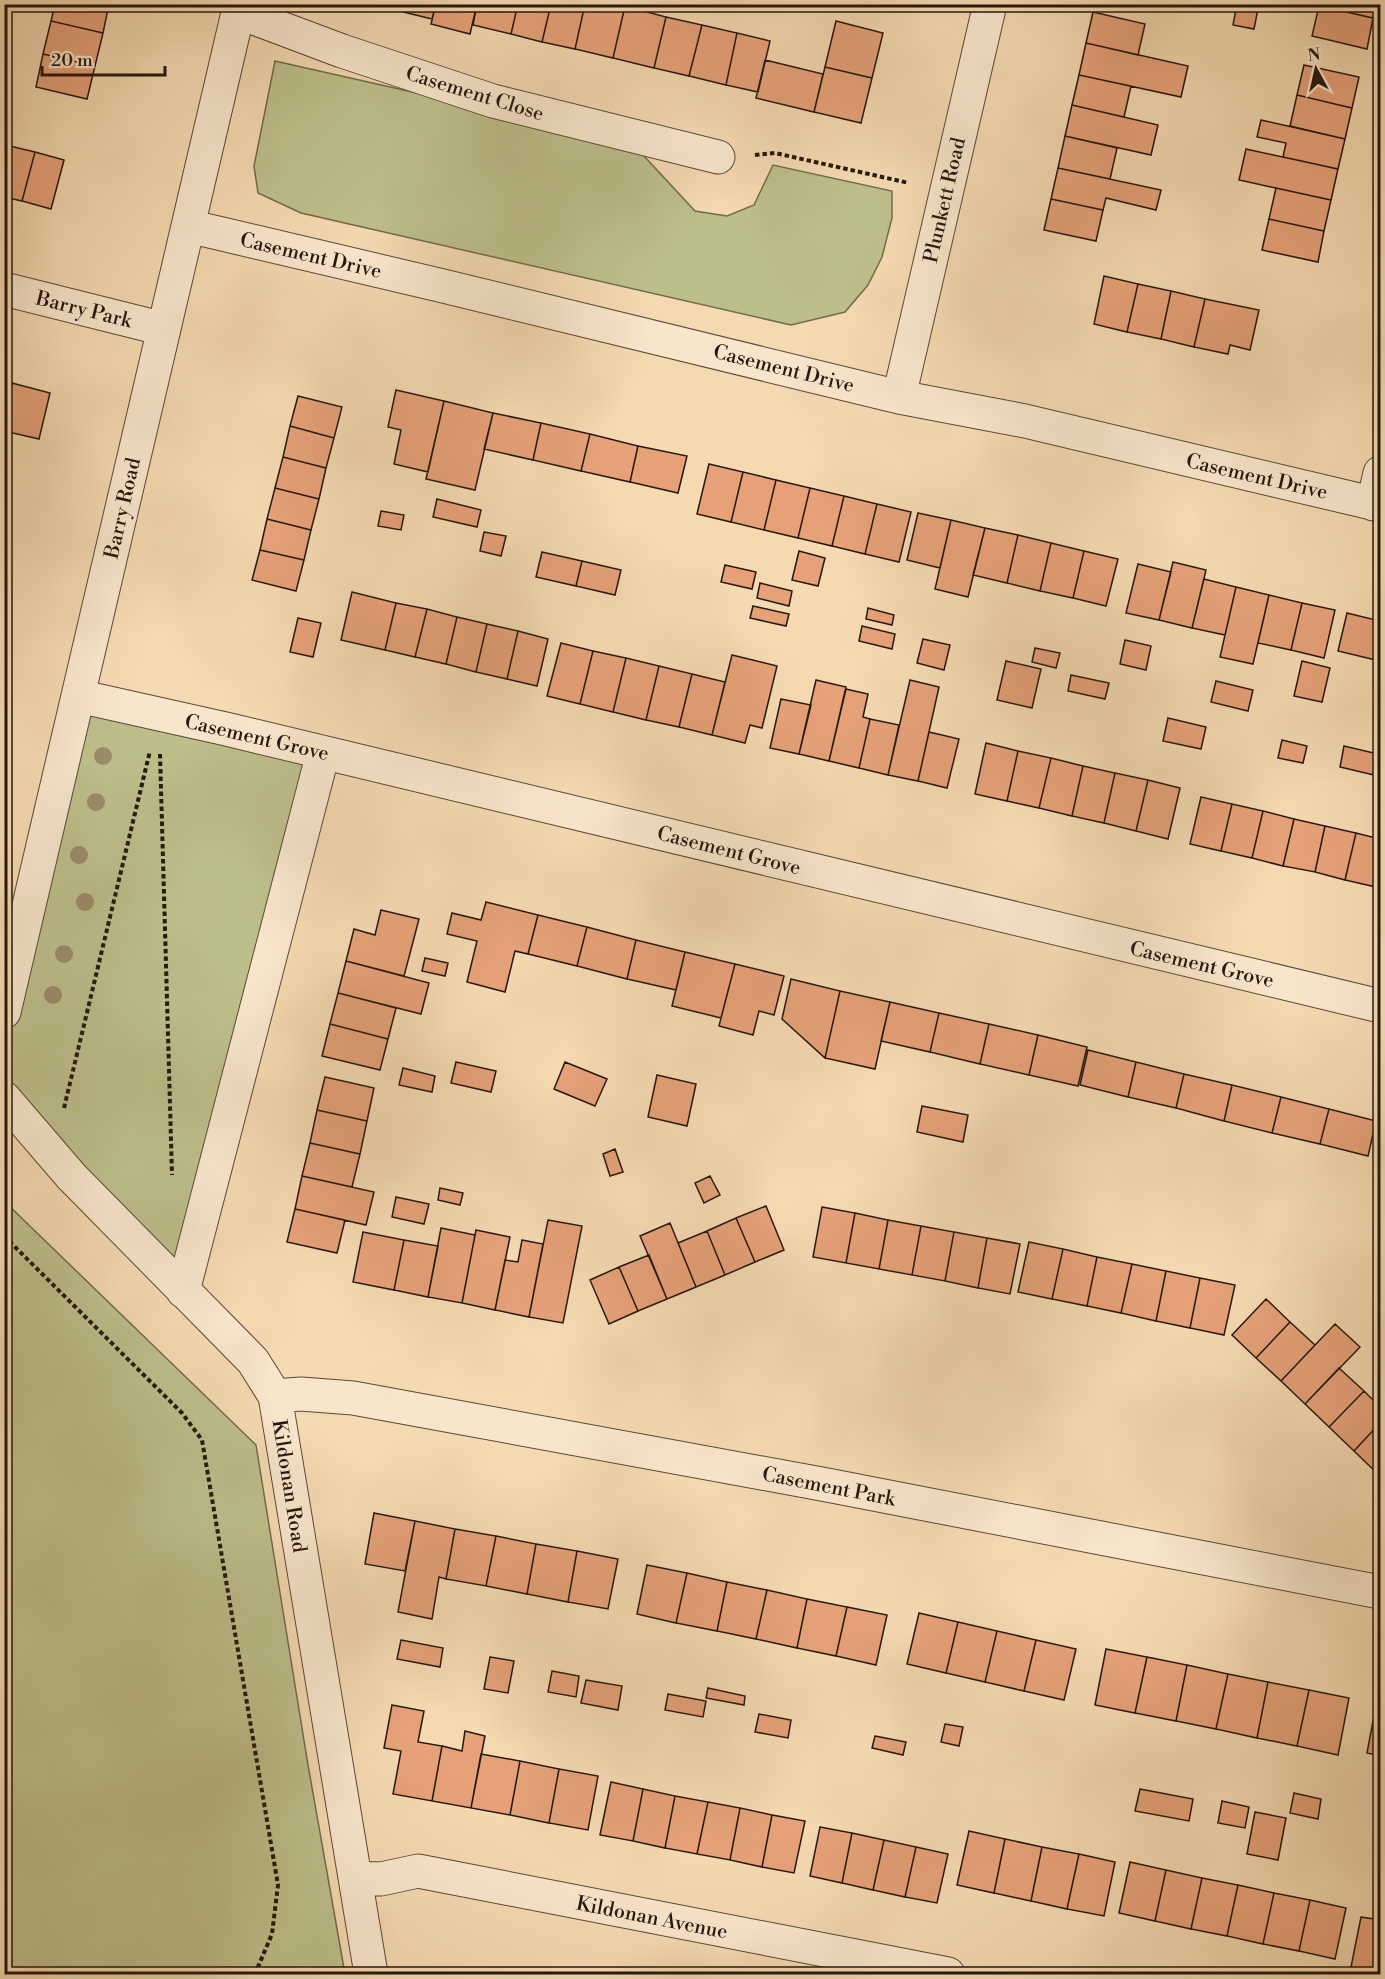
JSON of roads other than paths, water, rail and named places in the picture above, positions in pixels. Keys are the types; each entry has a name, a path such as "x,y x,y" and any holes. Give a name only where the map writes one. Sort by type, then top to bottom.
{"street":[{"name":"Plunkett Road","path":"899,396 990,4"},
{"name":"Casement Close","path":"239,8 342,51 493,101 718,157"},
{"name":"Barry Road","path":"4,1012 239,8"},
{"name":"Casement Drive","path":"188,226 899,396 1378,494"},
{"name":"Barry Park","path":"4,289 164,329"},
{"name":"Casement Grove","path":"78,696 1380,1006"},
{"path":"183,1291 323,753"},
{"name":"Kildonan Road","path":"4,1098 71,1176 253,1361 275,1396 371,1974"},
{"name":"Casement Park","path":"275,1396 301,1394 353,1398 815,1483 1380,1592"},
{"name":"Kildonan Avenue","path":"355,1878 381,1879 418,1871 948,1974"}]}
